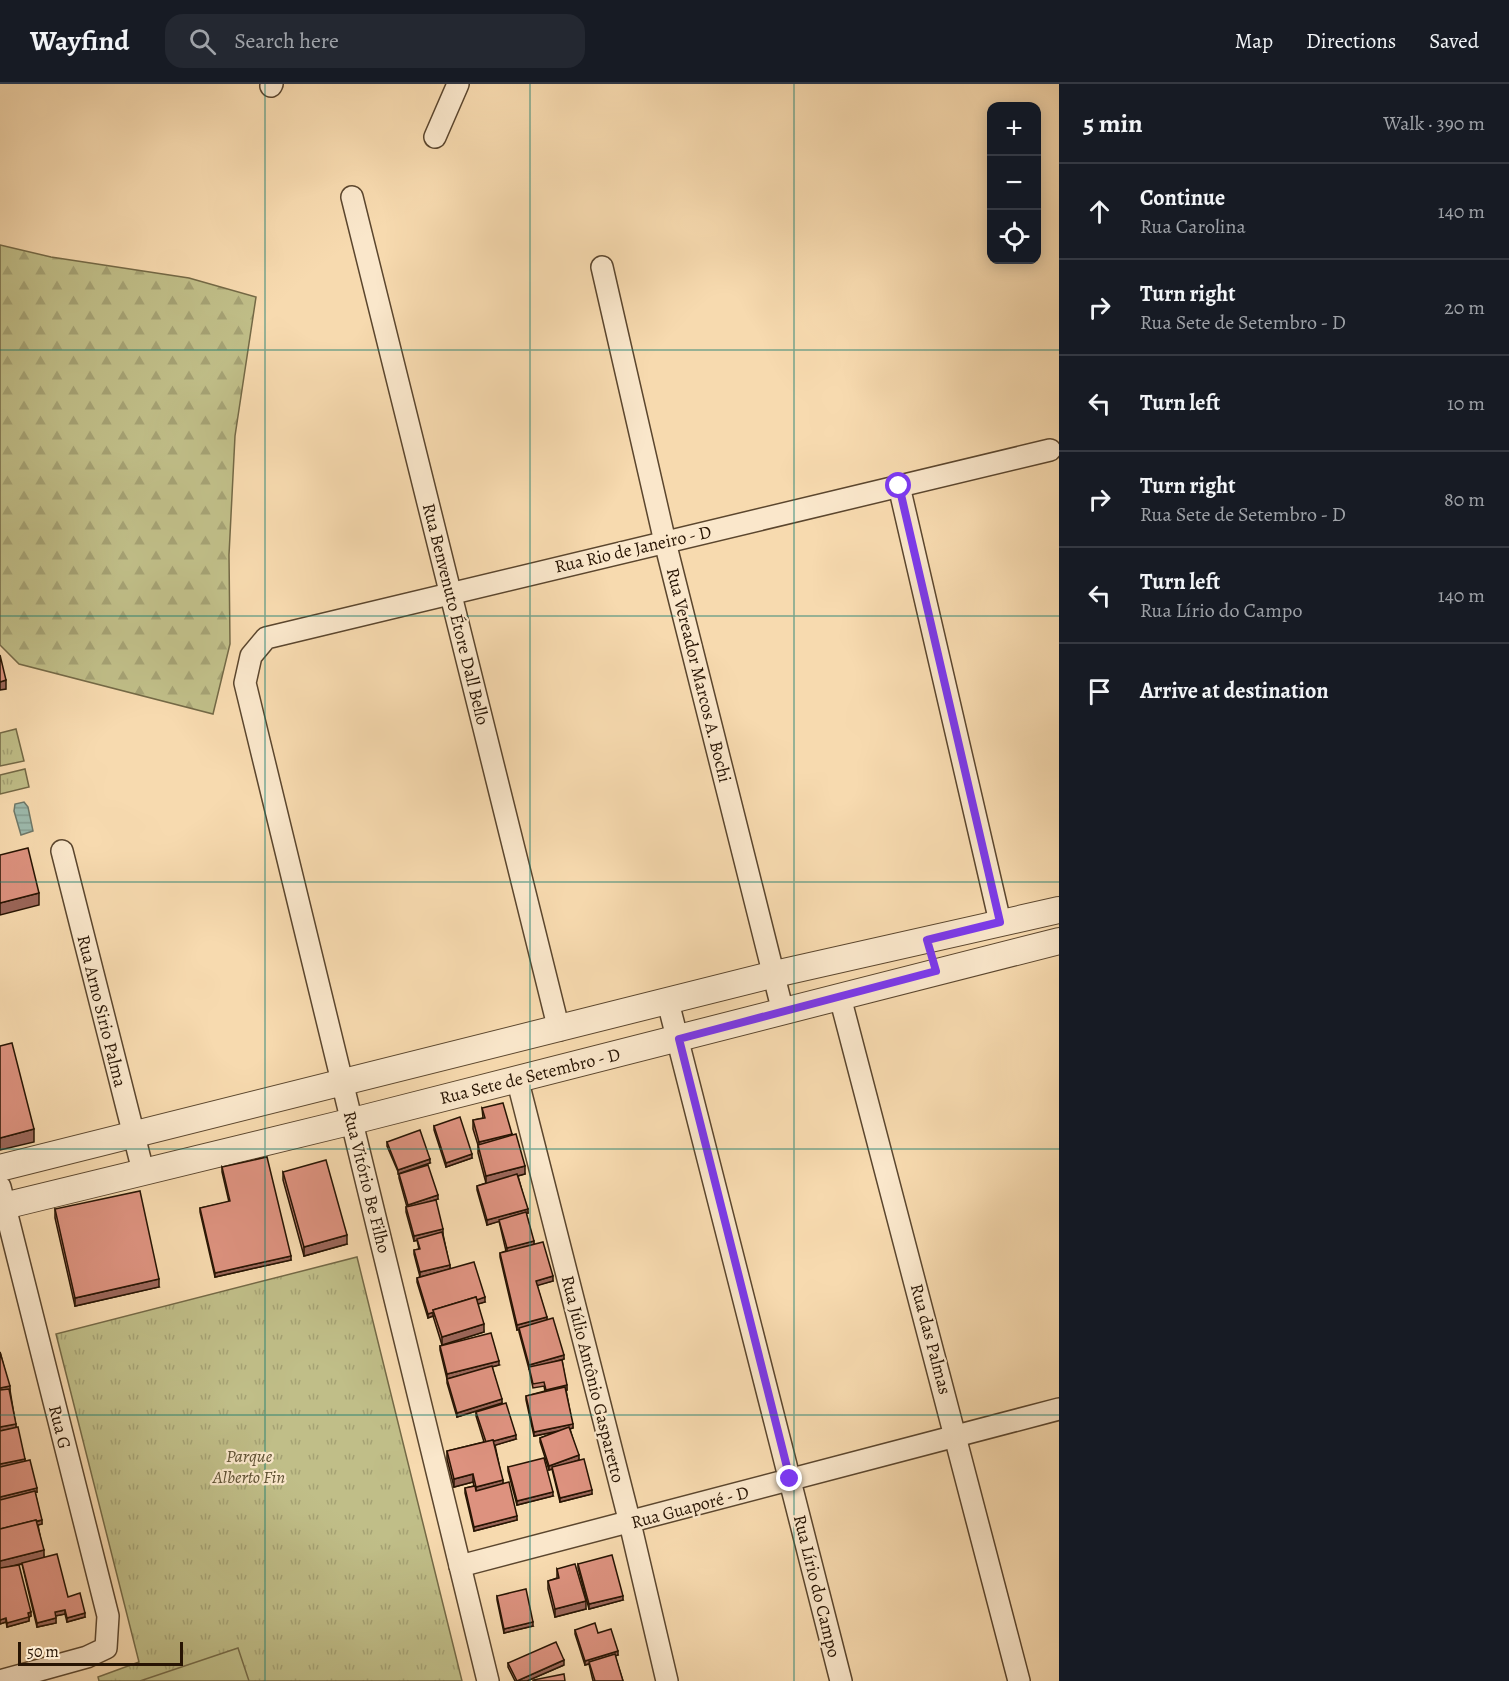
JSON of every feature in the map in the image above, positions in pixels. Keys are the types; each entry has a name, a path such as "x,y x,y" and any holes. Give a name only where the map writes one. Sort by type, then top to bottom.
{"street":[{"path":"435,137 458,84"},
{"name":"Rua Benvenuto Étore Dall Bello","path":"352,197 559,1030"},
{"name":"Rua Vereador Marcos A. Bochi","path":"602,267 665,542 783,1012"},
{"name":"Rua Rio de Janeiro - D","path":"244,683 251,656 266,638 450,592 1050,450"},
{"path":"899,486 1000,922"},
{"name":"Rua Vitório Be Filho","path":"244,683 353,1121 488,1681"},
{"name":"Rua Arno Sirio Palma","path":"62,851 143,1171"},
{"name":"Rua Sete de Setembro - D","path":"0,1168 559,1030 775,974 1059,910"},
{"path":"927,940 936,971"},
{"name":"Rua Sete de Setembro - D","path":"2,1200 143,1171 353,1121 1059,941"},
{"name":"Rua das Palmas","path":"840,997 1019,1681"},
{"name":"Rua Lírio do Campo","path":"669,1002 841,1681"},
{"name":"Rua Júlio Antônio Gasparetto","path":"516,1078 630,1523 667,1681"},
{"path":"196,1118 209,1155"},
{"name":"Rua G","path":"0,1681 87,1657 106,1648 108,1616 2,1200"},
{"name":"Rua Guaporé - D","path":"460,1566 1059,1409"}],"green space":[{"path":"0,245 51,257 189,278 256,297 235,436 229,555 230,644 213,714 19,664 0,645"},
{"path":"16,729 24,761 0,766 0,733"},
{"path":"25,769 29,787 0,794 0,775"},
{"name":"Parque Alberto Fin","path":"357,1257 462,1681 99,1681 98,1677 139,1662 56,1334"},
{"path":"238,1648 249,1681 140,1681"}],"shaded area":[{"path":"24,802 28,807 33,831 21,835 14,811 15,804"}],"building":[{"path":"0,655 6,680 0,682"},
{"path":"28,848 39,893 0,903 0,855"},
{"path":"12,1043 34,1129 0,1138 0,1046"},
{"path":"503,1103 512,1134 479,1142 473,1120 485,1118 482,1108"},
{"path":"460,1117 472,1154 446,1163 434,1126"},
{"path":"420,1130 430,1159 398,1170 387,1142"},
{"path":"516,1134 525,1166 486,1176 478,1145"},
{"path":"267,1157 291,1256 215,1273 200,1208 230,1201 222,1167"},
{"path":"326,1160 347,1235 304,1247 283,1172"},
{"path":"428,1165 438,1195 408,1205 399,1174"},
{"path":"517,1174 528,1209 487,1220 477,1186"},
{"path":"140,1191 159,1279 75,1298 55,1209"},
{"path":"436,1200 443,1229 414,1236 406,1207"},
{"path":"526,1212 534,1241 507,1248 499,1220"},
{"path":"442,1232 450,1265 420,1272 414,1250 420,1249 417,1239"},
{"path":"543,1242 553,1276 536,1281 547,1317 517,1325 500,1253"},
{"path":"474,1262 485,1297 477,1300 476,1297 433,1310 434,1312 428,1314 417,1278"},
{"path":"476,1297 484,1324 442,1337 433,1310"},
{"path":"553,1318 564,1355 529,1365 519,1328"},
{"path":"491,1333 499,1361 447,1374 440,1346"},
{"path":"0,1352 10,1386 0,1388"},
{"path":"562,1360 567,1385 546,1390 544,1382 533,1384 529,1367"},
{"path":"492,1366 502,1399 457,1413 447,1379"},
{"path":"565,1387 573,1424 534,1432 526,1396"},
{"path":"9,1389 16,1424 0,1427 0,1390"},
{"path":"506,1403 516,1435 486,1442 476,1412"},
{"path":"18,1427 25,1459 0,1464 0,1431"},
{"path":"569,1427 579,1455 549,1466 540,1438"},
{"path":"493,1440 503,1480 476,1487 473,1474 454,1479 447,1451"},
{"path":"544,1458 553,1492 517,1501 508,1467"},
{"path":"584,1459 592,1490 560,1498 552,1467"},
{"path":"30,1460 37,1488 0,1497 0,1467"},
{"path":"509,1482 517,1516 474,1527 465,1488 475,1486 476,1491"},
{"path":"35,1491 42,1520 0,1529 0,1500"},
{"path":"36,1520 44,1550 0,1561 0,1529"},
{"path":"57,1554 68,1597 80,1593 85,1613 67,1618 65,1610 55,1612 56,1618 37,1623 22,1563"},
{"path":"612,1555 623,1596 589,1604 578,1564"},
{"path":"575,1564 586,1601 555,1609 548,1581 559,1578 557,1569"},
{"path":"19,1565 31,1612 28,1613 29,1617 7,1623 6,1618 0,1620 0,1568"},
{"path":"526,1589 533,1622 504,1629 497,1596"},
{"path":"595,1623 598,1633 611,1629 618,1651 585,1661 575,1630"},
{"path":"556,1642 564,1660 517,1681 508,1663"},
{"path":"615,1654 623,1681 595,1681 589,1662"},
{"path":"564,1674 565,1681 533,1681 533,1680"}],"route":[{"path":"790,1479 679,1039 936,971 927,940 1000,922 899,486"}]}
